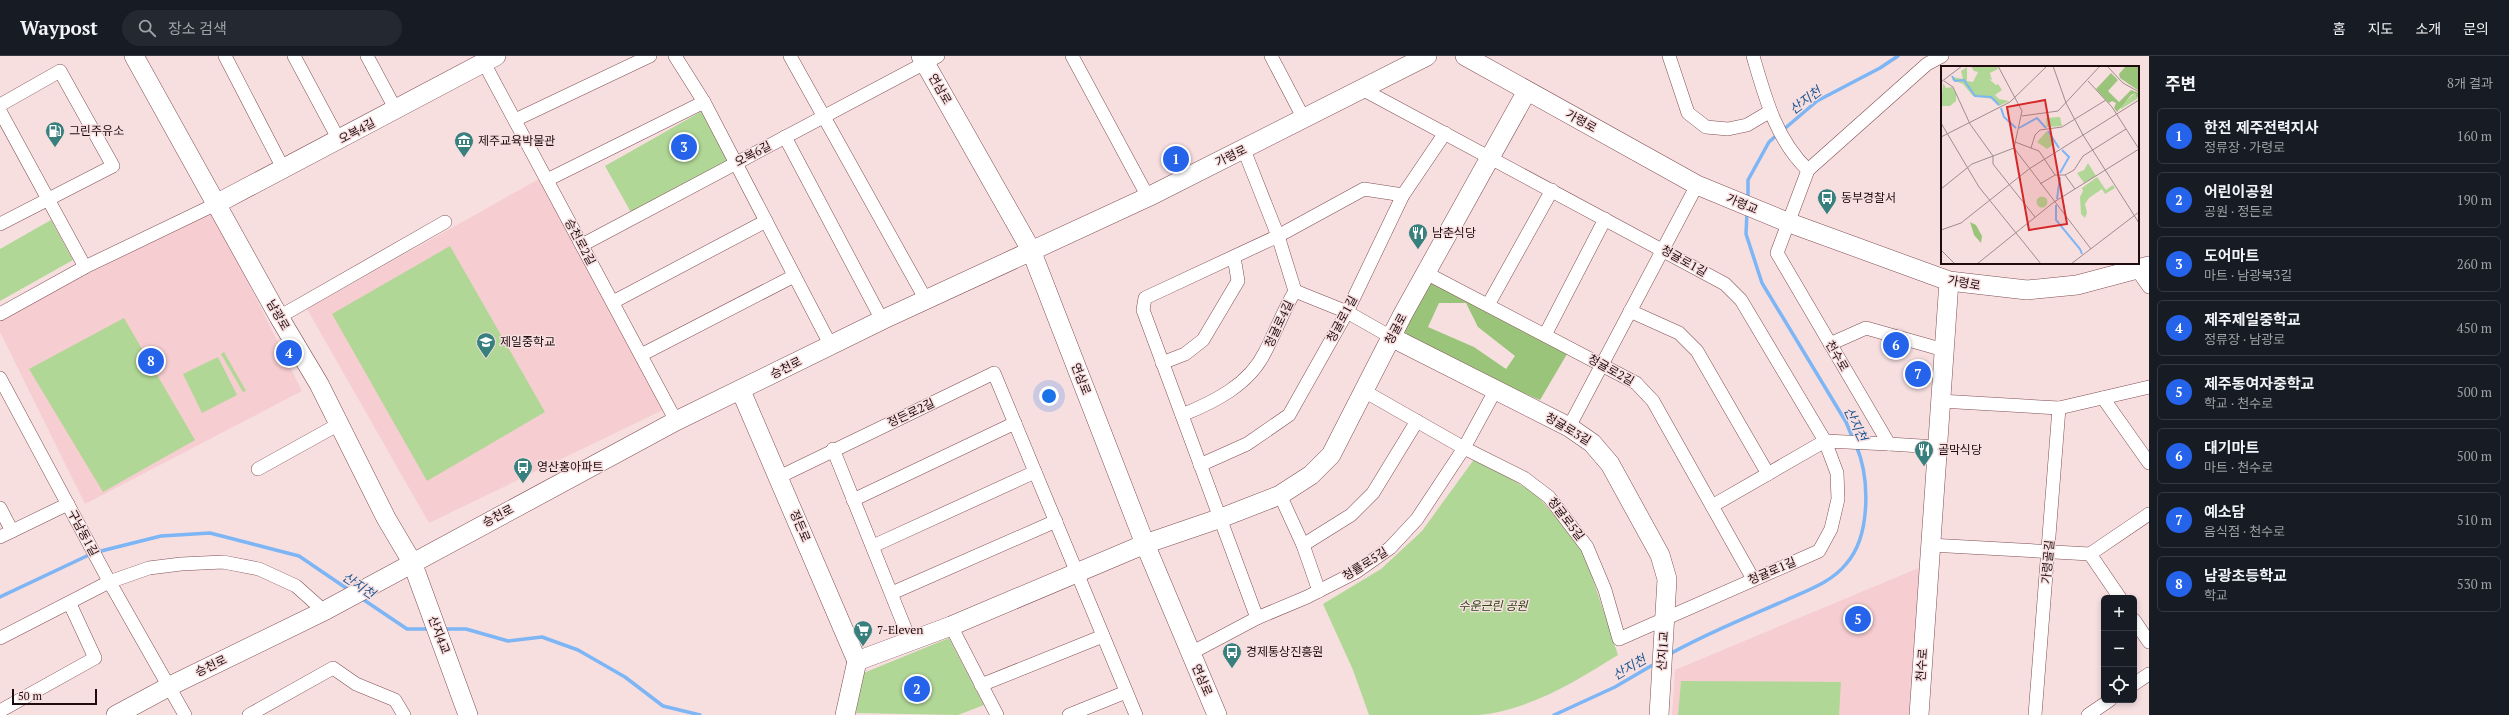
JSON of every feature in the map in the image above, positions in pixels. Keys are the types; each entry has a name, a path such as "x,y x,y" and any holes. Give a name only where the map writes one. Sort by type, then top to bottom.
{"main road":[{"name":"남광로","path":"134,56 279,317 319,384 386,518 412,562 425,600"},
{"name":"가령로","path":"1031,250 1148,197 1244,150 1427,56"},
{"name":"가령로","path":"1465,56 1697,185"},
{"name":"연삼로","path":"928,58 1031,250 1145,544 1217,715"},
{"name":"오복4길","path":"216,204 284,170 490,60"},
{"name":"청귤로","path":"1145,544 1280,495 1311,475 1331,455 1391,337 1527,91"},
{"name":"가령교","path":"1697,185 1787,222"},
{"name":"가령로","path":"1787,222 1949,281 2027,290 2077,285 2143,268"},
{"name":"승천로","path":"116,715 170,686 325,610 387,575 676,421 741,391 882,320 1031,250"},
{"name":"천수로","path":"1918,715 1949,281"},
{"name":"청귤로3길","path":"1391,337 1568,427 1592,443 1610,464 1660,555 1667,579 1665,617"},
{"name":"정든로","path":"741,391 857,661"},
{"path":"845,715 857,661 911,643 1078,574 1145,544"},
{"name":"산지4교","path":"425,600 453,671 468,715"},
{"name":"산지1교","path":"1659,715 1665,617"}],"street":[{"path":"225,56 284,170"},
{"path":"294,56 339,140"},
{"path":"367,56 396,110"},
{"path":"514,120 650,56"},
{"path":"675,56 704,102 830,346"},
{"path":"790,56 926,300"},
{"path":"1072,56 1148,197"},
{"path":"1271,56 1304,119"},
{"path":"1669,56 1688,113 1706,127 1728,129 1747,125 1769,112"},
{"path":"1752,56 1769,112 1796,159 1808,170 1927,64 1942,56"},
{"name":"오복6길","path":"582,245 824,117 928,58"},
{"name":"승천로2길","path":"490,60 514,120 642,355 676,421"},
{"path":"0,105 60,71 113,166 0,224"},
{"name":"청귤로1길","path":"1362,89 1725,284 1741,300 1825,441 1837,473 1838,499 1831,529 1819,552 1665,617 1619,639"},
{"path":"547,180 704,102"},
{"path":"0,111 85,268"},
{"name":"청귤로1길","path":"1200,465 1247,444 1289,415 1347,312 1403,195 1445,133"},
{"path":"785,137 882,320"},
{"name":"청귤로4길","path":"1182,415 1215,401 1247,376 1265,353 1281,314 1295,291 1278,236 1244,150"},
{"name":"천수로","path":"1808,170 1787,222 1777,253 1889,444"},
{"path":"1568,427 1697,185"},
{"path":"1257,618 1143,310 1145,298 1278,236 1364,189 1403,195"},
{"path":"1488,305 1552,190"},
{"path":"0,314 85,268 216,204"},
{"path":"1545,335 1605,219"},
{"path":"613,302 766,221"},
{"path":"279,317 445,222"},
{"path":"1162,363 1185,354 1203,340 1238,281 1234,256"},
{"path":"2143,268 2149,287"},
{"name":"청귤로2길","path":"1426,273 1636,382 1653,401 1753,580"},
{"path":"642,355 794,276"},
{"path":"1295,291 1347,312 1391,337"},
{"path":"1630,311 1679,333 1697,351 1768,474"},
{"path":"1830,344 1866,328 1944,350"},
{"name":"정든로2길","path":"779,477 833,449 994,373 1136,715"},
{"name":"구남동1길","path":"0,378 109,581 170,686 185,715"},
{"path":"1940,401 2059,408 2149,386"},
{"name":"청귤로5길","path":"1364,391 1464,448 1524,478 1549,496 1587,547 1605,590 1619,639"},
{"name":"청률로5길","path":"1191,652 1257,618 1319,591 1356,572 1390,548 1417,519 1464,448 1495,391"},
{"path":"2103,398 2149,464"},
{"name":"가령골길","path":"2035,715 2049,552 2059,408"},
{"path":"1303,545 1351,515 1373,493 1417,421"},
{"path":"853,500 1015,423"},
{"path":"258,469 339,424"},
{"path":"1712,506 1825,441 1937,447"},
{"path":"833,449 911,643"},
{"path":"873,546 1035,472"},
{"path":"1280,495 1303,545 1319,591"},
{"path":"0,537 68,504"},
{"path":"0,508 12,531"},
{"path":"1930,545 2090,554 2149,514"},
{"path":"892,593 1056,521"},
{"path":"2090,554 2118,595"},
{"path":"0,638 70,604 109,581 148,568 223,562 259,569 296,586 325,610"},
{"path":"0,711 95,658 70,604"},
{"path":"2137,624 2149,642"},
{"path":"952,626 997,715"},
{"path":"981,685 1103,636"},
{"path":"249,715 333,668 356,684 395,700 404,715"},
{"path":"2137,682 2149,674"},
{"path":"1069,715 1126,692"},
{"path":"2088,715 2106,703"}],"shaded area":[{"name":"제일중학교","path":"539,179 663,410 429,523 307,309"},
{"path":"213,211 302,391 85,504 0,332 0,318"},
{"path":"1921,567 1911,715 1672,715 1675,670"}],"green space":[{"path":"702,111 730,162 633,216 605,166"},
{"path":"51,220 73,260 0,301 0,249"},
{"path":"450,246 545,412 427,481 332,314"},
{"path":"1428,280 1567,354 1540,400 1504,385 1409,336 1402,329","holes":["1439,303 1466,303 1478,327 1515,356 1506,369 1474,347 1428,327"]},
{"path":"124,318 195,440 103,492 29,369"},
{"path":"224,352 246,391 243,392 221,354"},
{"path":"218,357 237,395 202,413 183,374"},
{"name":"수운근린 공원","path":"1475,458 1536,494 1583,549 1618,655 1586,675 1552,693 1534,701 1498,712 1479,715 1369,715 1353,670 1323,604 1381,569 1422,531"},
{"path":"949,638 984,705 958,715 856,713 861,674"},
{"path":"1681,681 1841,682 1839,715 1678,715"}],"waterway":[{"name":"산지천","path":"1783,130 1817,101 1880,68 1898,56"},
{"name":"산지천","path":"1748,199 1748,180 1769,142 1778,134"},
{"name":"산지천","path":"1747,211 1746,234 1762,283 1846,422 1853,439"},
{"name":"산지천","path":"1668,655 1711,633 1817,586 1840,571 1854,552 1864,523 1866,490 1861,458 1856,445"},
{"name":"산지천","path":"97,552 161,536 210,533 299,556 349,590"},
{"name":"산지천","path":"0,597 91,554"},
{"name":"산지천","path":"361,598 407,629 429,629"},
{"name":"산지천","path":"444,629 466,629 508,641 542,637 578,650 625,677 663,706 700,715"},
{"name":"산지천","path":"1554,715 1615,687 1656,663"}],"place":[{"name":"도어마트","path":"684,147"},
{"name":"그린주유소","path":"55,148"},
{"name":"제주교육박물관","path":"464,158"},
{"name":"한전 제주전력지사","path":"1176,159"},
{"name":"동부경찰서","path":"1827,215"},
{"name":"남춘식당","path":"1418,250"},
{"name":"대기마트","path":"1896,345"},
{"name":"제주제일중학교","path":"289,353"},
{"name":"제일중학교","path":"486,359"},
{"name":"남광초등학교","path":"151,361"},
{"name":"예소담","path":"1918,374"},
{"name":"골막식당","path":"1924,467"},
{"name":"영산홍아파트","path":"523,484"},
{"name":"제주동여자중학교","path":"1858,619"},
{"name":"7-Eleven","path":"863,647"},
{"name":"경제통상진흥원","path":"1232,669"},
{"name":"어린이공원","path":"917,689"}]}
